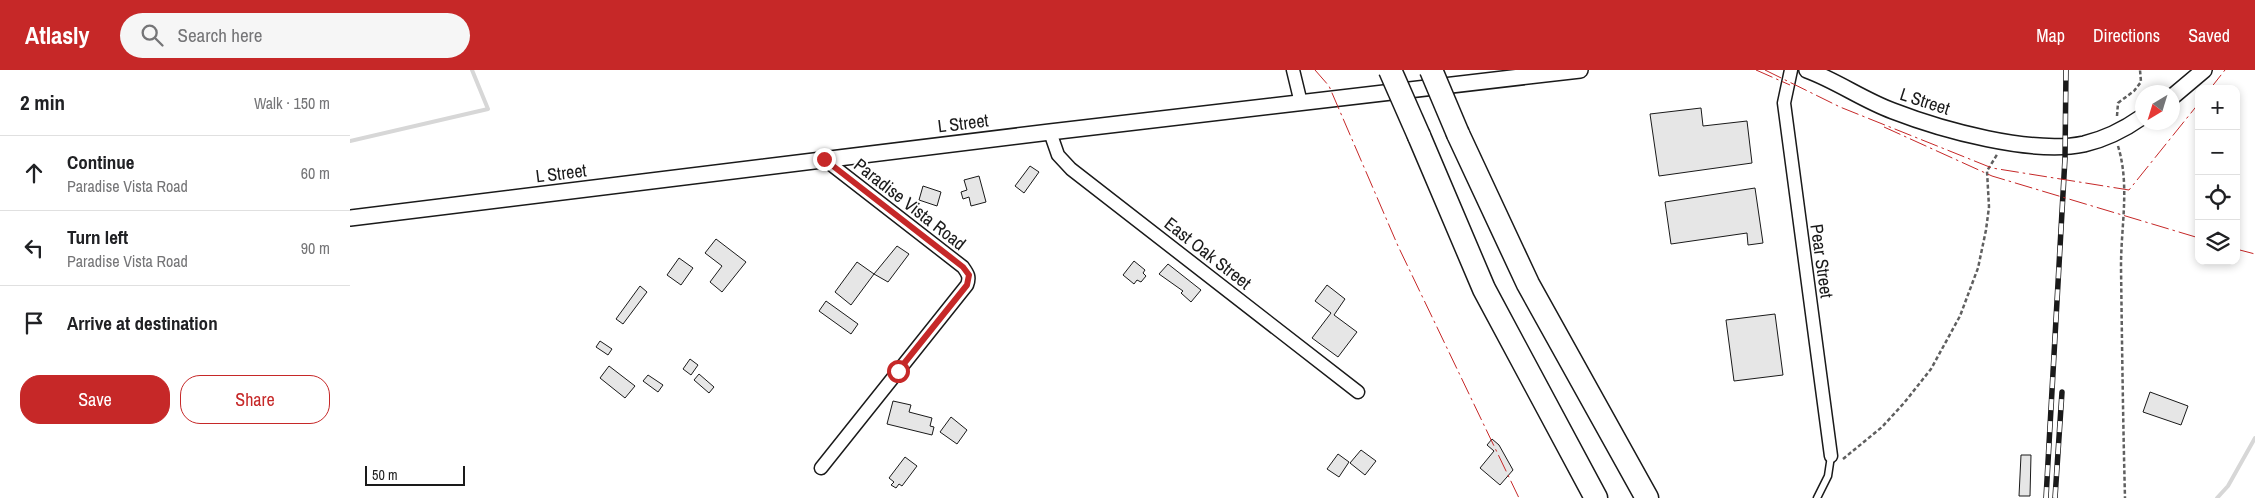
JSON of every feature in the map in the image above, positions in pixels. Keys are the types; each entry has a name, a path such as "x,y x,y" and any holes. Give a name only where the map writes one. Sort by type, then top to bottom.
{"highway":[{"path":"1390,70 1484,289 1591,489"},
{"path":"1430,70 1528,284 1647,498"}],"street":[{"path":"1293,70 1301,103"},
{"name":"L Street","path":"350,218 824,159 1580,70"},
{"name":"Pear Street","path":"1791,70 1784,103 1831,456"},
{"name":"L Street","path":"1807,70 1826,77 1892,111 1974,136 2009,143 2045,145 2116,141 2135,123"},
{"path":"2180,90 2204,70"},
{"name":"East Oak Street","path":"1050,132 1058,155 1071,169 1358,392"},
{"name":"Paradise Vista Road","path":"821,468 967,285 969,280 969,275 963,267 824,159"}],"lane":[{"path":"1817,498 1828,476 1831,456"}],"path":[{"path":"2125,498 2121,263 2124,223 2124,164 2116,141 2118,103 2134,91 2141,82 2140,70"},
{"path":"1828,476 1838,463 1882,426 1904,403 1931,369 1943,350 1970,292 1978,268 1989,207 1987,171 1996,156"}],"building":[{"path":"1701,108 1703,126 1747,121 1752,163 1659,176 1650,114"},
{"path":"1030,166 1039,172 1024,193 1015,186"},
{"path":"979,176 986,202 971,206 969,197 963,199 961,192 967,190 964,180"},
{"path":"923,186 941,192 937,206 919,200"},
{"path":"1755,188 1763,243 1748,245 1747,233 1671,244 1665,202"},
{"path":"716,239 746,262 722,292 710,282 722,266 705,253"},
{"path":"897,246 909,254 888,282 874,274"},
{"path":"679,258 693,268 681,285 667,275"},
{"path":"1134,261 1145,270 1143,273 1146,276 1141,282 1137,280 1134,284 1123,275"},
{"path":"857,262 874,274 851,305 835,292"},
{"path":"1168,264 1201,290 1191,302 1181,293 1183,291 1159,274"},
{"path":"1327,285 1345,299 1334,315 1357,332 1338,357 1312,338 1331,313 1315,301"},
{"path":"640,286 647,292 623,324 616,319"},
{"path":"826,301 858,324 851,334 819,311"},
{"path":"1775,314 1783,375 1734,381 1726,320"},
{"path":"600,341 612,349 608,355 596,347"},
{"path":"690,359 698,365 691,375 683,369"},
{"path":"609,366 635,386 625,398 600,378"},
{"path":"699,374 714,387 709,393 694,380"},
{"path":"648,375 663,385 658,392 643,381"},
{"path":"2150,392 2188,406 2181,425 2143,412"},
{"path":"893,401 911,405 909,412 932,418 930,426 934,427 932,435 887,424"},
{"path":"951,417 967,430 957,444 940,432"},
{"path":"1492,439 1499,445 1513,470 1500,485 1480,468 1494,451 1487,445"},
{"path":"1361,450 1376,461 1365,475 1350,463"},
{"path":"1338,454 1349,462 1339,477 1327,469"},
{"path":"2021,455 2031,455 2030,496 2019,496"},
{"path":"905,457 917,466 902,486 899,484 896,488 891,485 894,482 889,478"}],"waterway":[{"path":"350,141 488,109 472,70"},
{"path":"2217,498 2228,486 2255,438"}],"railway":[{"path":"2046,498 2065,158 2066,70"},
{"path":"2055,498 2062,392"}],"power":[{"path":"1315,70 1329,86 1398,246 1519,498"},
{"path":"1756,70 1790,85"},
{"path":"1765,70 1840,107 1992,168 2129,190 2195,108"},
{"path":"2213,85 2225,70"},
{"path":"1884,127 1992,176 2195,237"},
{"path":"2240,250 2255,254"}],"route":[{"path":"824,159 963,267 969,275 967,285 898,371"}]}
